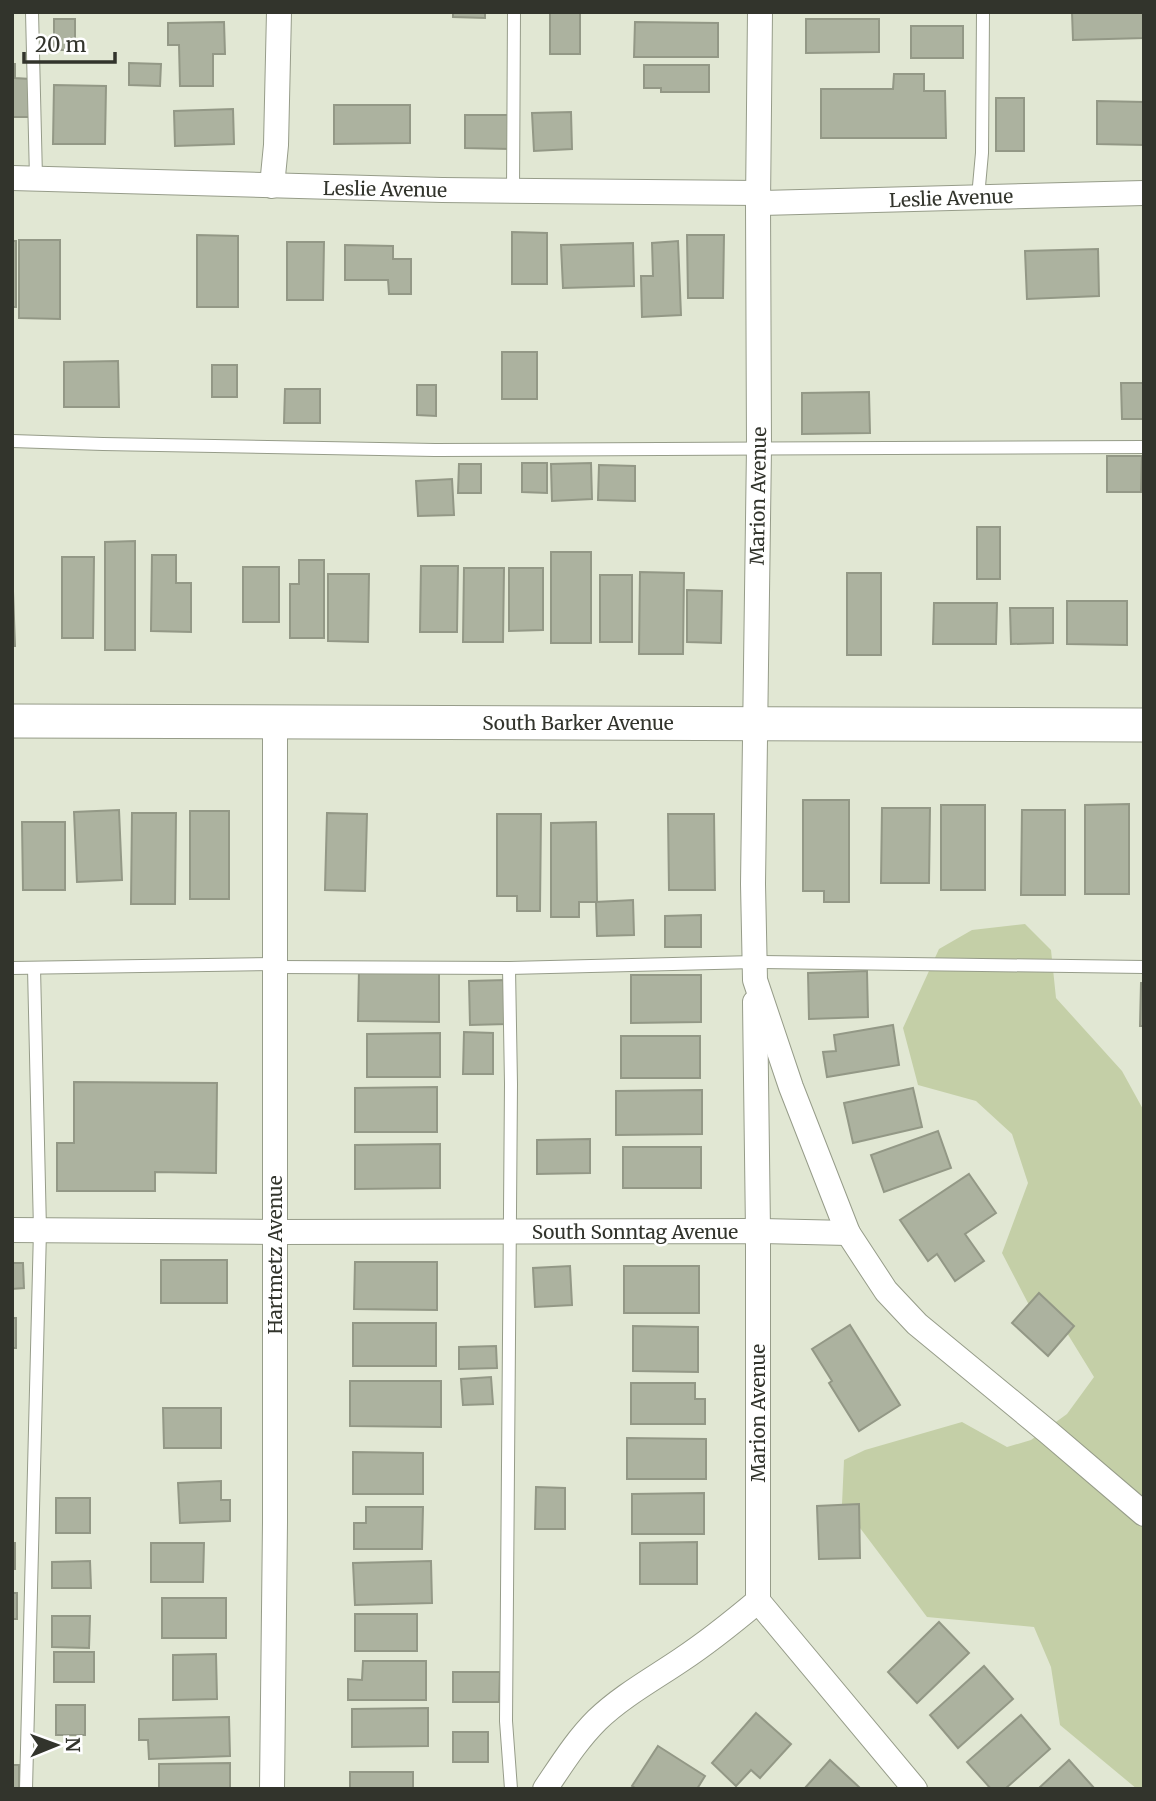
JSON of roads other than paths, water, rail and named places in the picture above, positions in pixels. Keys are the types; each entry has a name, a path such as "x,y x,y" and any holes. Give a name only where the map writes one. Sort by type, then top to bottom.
{"main road":[{"name":"South Barker Avenue","path":"12,721 1144,725"}],"street":[{"path":"272,186 276,145 279,12"},
{"name":"Marion Avenue","path":"758,1601 755,723 760,12"},
{"name":"Leslie Avenue","path":"24,178 758,198 978,198 1144,193"},
{"name":"Hartmetz Avenue","path":"272,1789 275,1522 275,722"},
{"name":"Marion Avenue","path":"755,971 791,1087 848,1233"},
{"name":"South Sonntag Avenue","path":"12,1230 848,1233"},
{"path":"848,1233 886,1291 917,1324 1144,1514"},
{"path":"545,1789 576,1743 600,1717 725,1629 758,1601 915,1789"}],"lane":[{"path":"24,178 32,12"},
{"path":"513,191 514,12"},
{"path":"978,198 982,153 983,12"},
{"path":"12,441 435,450 1144,447"},
{"path":"12,968 275,966 755,971 1144,967"},
{"path":"26,1789 40,1230 34,968"},
{"path":"509,968 511,1084 506,1721 511,1789"}]}
